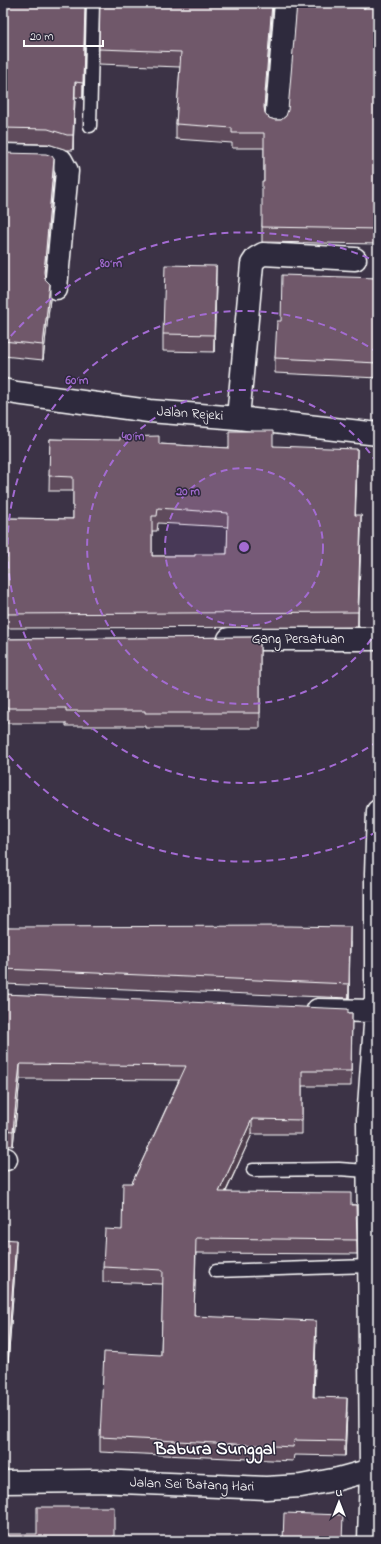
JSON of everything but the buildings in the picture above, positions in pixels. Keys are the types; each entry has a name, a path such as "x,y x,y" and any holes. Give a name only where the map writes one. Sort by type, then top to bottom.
{"street":[{"path":"276,123 286,3"},
{"path":"3,155 48,156 60,160 67,171 56,288"},
{"path":"238,418 252,264 256,258 263,254 354,259"},
{"name":"Jalan Rejeki","path":"3,390 149,411 238,418 378,434"},
{"name":"Gang Persatuan","path":"210,640 378,639"},
{"path":"368,1541 375,1469 367,1171 373,1120 376,1011 378,811"},
{"path":"295,1009 376,1011"},
{"name":"Jalan Sei Batang Hari","path":"3,1482 96,1481 266,1488 301,1486 338,1479 375,1469"}],"lane":[{"path":"90,126 93,3"},
{"path":"253,1170 339,1169 367,1171"},
{"path":"216,1271 369,1266"}],"district":[{"name":"Babura Sunggal","path":"215,1450"}]}
